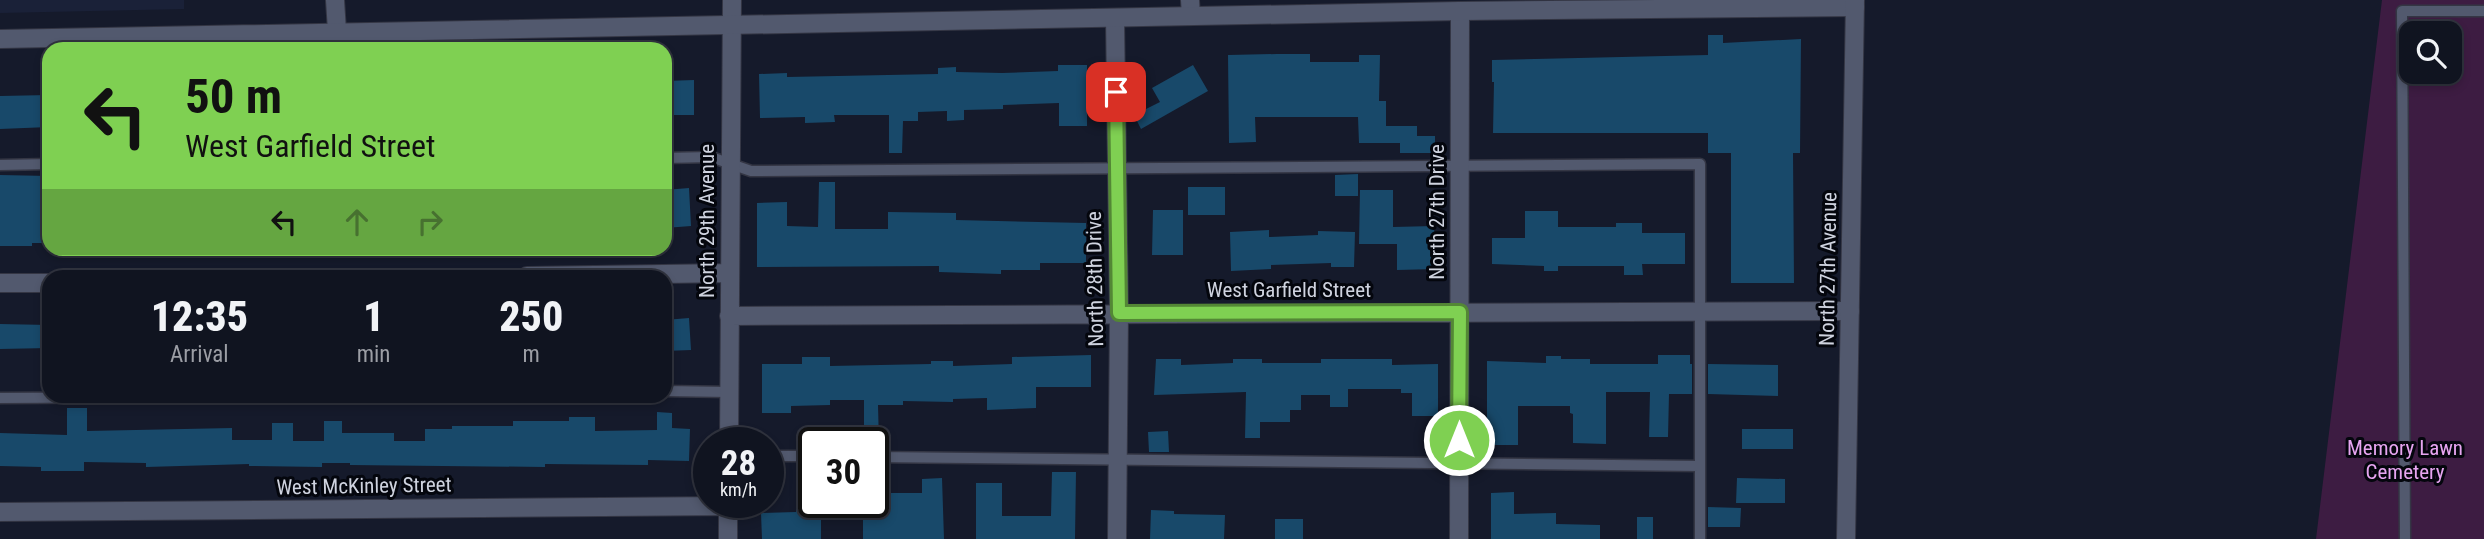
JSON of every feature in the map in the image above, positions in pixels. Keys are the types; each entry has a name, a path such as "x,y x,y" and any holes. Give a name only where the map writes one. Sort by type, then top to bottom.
{"street":[{"path":"335,0 337,32"},
{"name":"North 29th Avenue","path":"729,427 732,0"},
{"path":"0,38 1115,18 1191,8 1460,11 1693,4 1855,4"},
{"name":"North 27th Avenue","path":"1846,539 1855,4"},
{"name":"North 27th Drive","path":"1459,539 1460,11"},
{"name":"North 28th Drive","path":"1115,18 1119,313 1117,539"},
{"path":"672,274 729,273"},
{"path":"0,283 42,283"},
{"name":"West Garfield Street","path":"729,316 1850,311"},
{"name":"West McKinley Street","path":"0,512 693,504"},
{"path":"728,518 728,539"}],"lane":[{"path":"2405,539 2402,11 2443,6 2484,11"},
{"path":"672,158 711,158 751,171 1700,164 1700,539"},
{"path":"0,165 42,164"},
{"path":"672,391 729,392"},
{"path":"0,398 42,398"},
{"path":"889,457 1700,466"}],"shaded area":[{"path":"0,0 184,0 184,9 0,13"}],"green space":[{"name":"Memory Lawn Cemetery","path":"2382,0 2484,0 2484,539 2316,539"}],"building":[{"path":"1708,35 1723,35 1723,43 1801,39 1800,153 1793,153 1794,283 1731,283 1731,153 1708,153 1708,133 1493,133 1492,60 1708,55"},
{"path":"1310,54 1310,62 1359,62 1359,55 1380,55 1379,101 1386,101 1386,126 1417,126 1417,136 1435,136 1435,153 1400,153 1400,143 1359,143 1358,117 1255,117 1256,142 1229,143 1228,55"},
{"path":"1058,65 1087,65 1087,126 1059,126 1059,103 1003,105 1003,109 964,110 964,120 947,121 947,111 918,112 918,121 903,121 902,153 889,153 889,115 834,115 835,122 805,123 805,117 760,118 759,74 787,73 787,77 938,74 938,68 956,67 956,72 1002,73 1058,71"},
{"path":"1193,65 1208,91 1141,129 1134,115 1160,102 1152,88"},
{"path":"694,80 694,115 672,115 672,81"},
{"path":"42,95 42,127 0,129 0,96"},
{"path":"1358,174 1358,196 1335,196 1335,175"},
{"path":"0,175 42,176 42,243 32,243 32,246 0,246"},
{"path":"819,182 835,182 835,229 888,229 888,212 956,213 956,220 1086,223 1086,263 1040,263 1040,270 1001,270 1001,274 939,272 939,266 757,267 757,203 787,202 787,226 818,227"},
{"path":"1188,187 1225,187 1225,215 1188,215"},
{"path":"689,188 691,226 672,227 672,189"},
{"path":"1360,190 1393,190 1393,227 1434,226 1436,269 1397,270 1397,244 1359,244"},
{"path":"1153,210 1183,210 1183,255 1152,255"},
{"path":"1525,211 1558,211 1558,227 1616,227 1616,223 1642,223 1642,233 1685,233 1685,264 1642,264 1643,275 1624,275 1624,266 1558,266 1558,271 1544,271 1544,266 1492,264 1492,238 1525,238"},
{"path":"1269,230 1269,237 1318,235 1318,231 1355,232 1354,267 1331,267 1331,263 1271,265 1271,269 1231,271 1230,232"},
{"path":"689,318 691,350 672,351 672,319"},
{"path":"0,324 42,325 42,348 0,349"},
{"path":"1091,355 1091,387 1036,387 1036,408 987,410 987,398 953,399 953,402 903,401 903,405 878,405 879,427 864,427 864,400 830,400 830,405 791,406 791,413 762,413 762,364 802,364 802,357 830,357 830,366 931,364 931,361 953,361 953,366 1012,364 1012,357"},
{"path":"1658,355 1690,355 1692,364 1692,394 1669,394 1668,437 1649,437 1650,392 1606,392 1606,444 1573,443 1573,414 1570,413 1570,406 1518,406 1518,445 1494,445 1494,434 1487,434 1487,361 1546,363 1546,356 1561,356 1561,359 1590,359 1590,364 1658,364"},
{"path":"1156,359 1181,359 1181,365 1233,363 1233,359 1262,359 1262,363 1321,363 1321,359 1392,359 1392,365 1438,364 1438,416 1412,416 1412,393 1401,393 1401,389 1348,389 1348,407 1330,407 1330,395 1301,395 1301,410 1290,410 1290,422 1260,422 1260,438 1245,438 1246,392 1154,395"},
{"path":"1708,364 1778,365 1778,396 1708,394"},
{"path":"67,408 87,408 87,431 232,428 232,440 272,440 272,423 293,423 293,441 324,441 324,421 342,421 342,433 394,433 394,441 425,441 425,429 513,426 513,421 569,421 569,417 595,417 595,431 657,430 657,412 672,413 672,428 690,429 689,461 648,460 648,465 545,464 545,467 322,463 322,467 249,464 146,467 146,463 84,462 84,471 41,471 41,467 0,466 0,433 67,435"},
{"path":"1742,429 1793,429 1793,449 1742,449"},
{"path":"1168,431 1169,452 1149,452 1148,432"},
{"path":"1052,472 1076,472 1075,539 976,539 976,483 1002,483 1002,516 1051,516"},
{"path":"942,478 944,539 863,539 863,518 889,518 889,493 922,493 922,479"},
{"path":"1737,478 1785,479 1785,503 1736,503"},
{"path":"798,484 798,518 821,518 821,539 762,539 761,518 784,518 784,512 796,512"},
{"path":"1514,492 1514,514 1556,513 1556,524 1600,525 1600,539 1491,539 1491,493"},
{"path":"1708,507 1741,508 1740,527 1708,527"},
{"path":"1151,510 1174,511 1174,514 1225,515 1224,539 1150,539"},
{"path":"1637,517 1653,517 1653,539 1637,539"},
{"path":"1275,519 1303,519 1303,539 1275,539"}],"route":[{"path":"1116,92 1119,313 1460,312 1459,440"}]}
